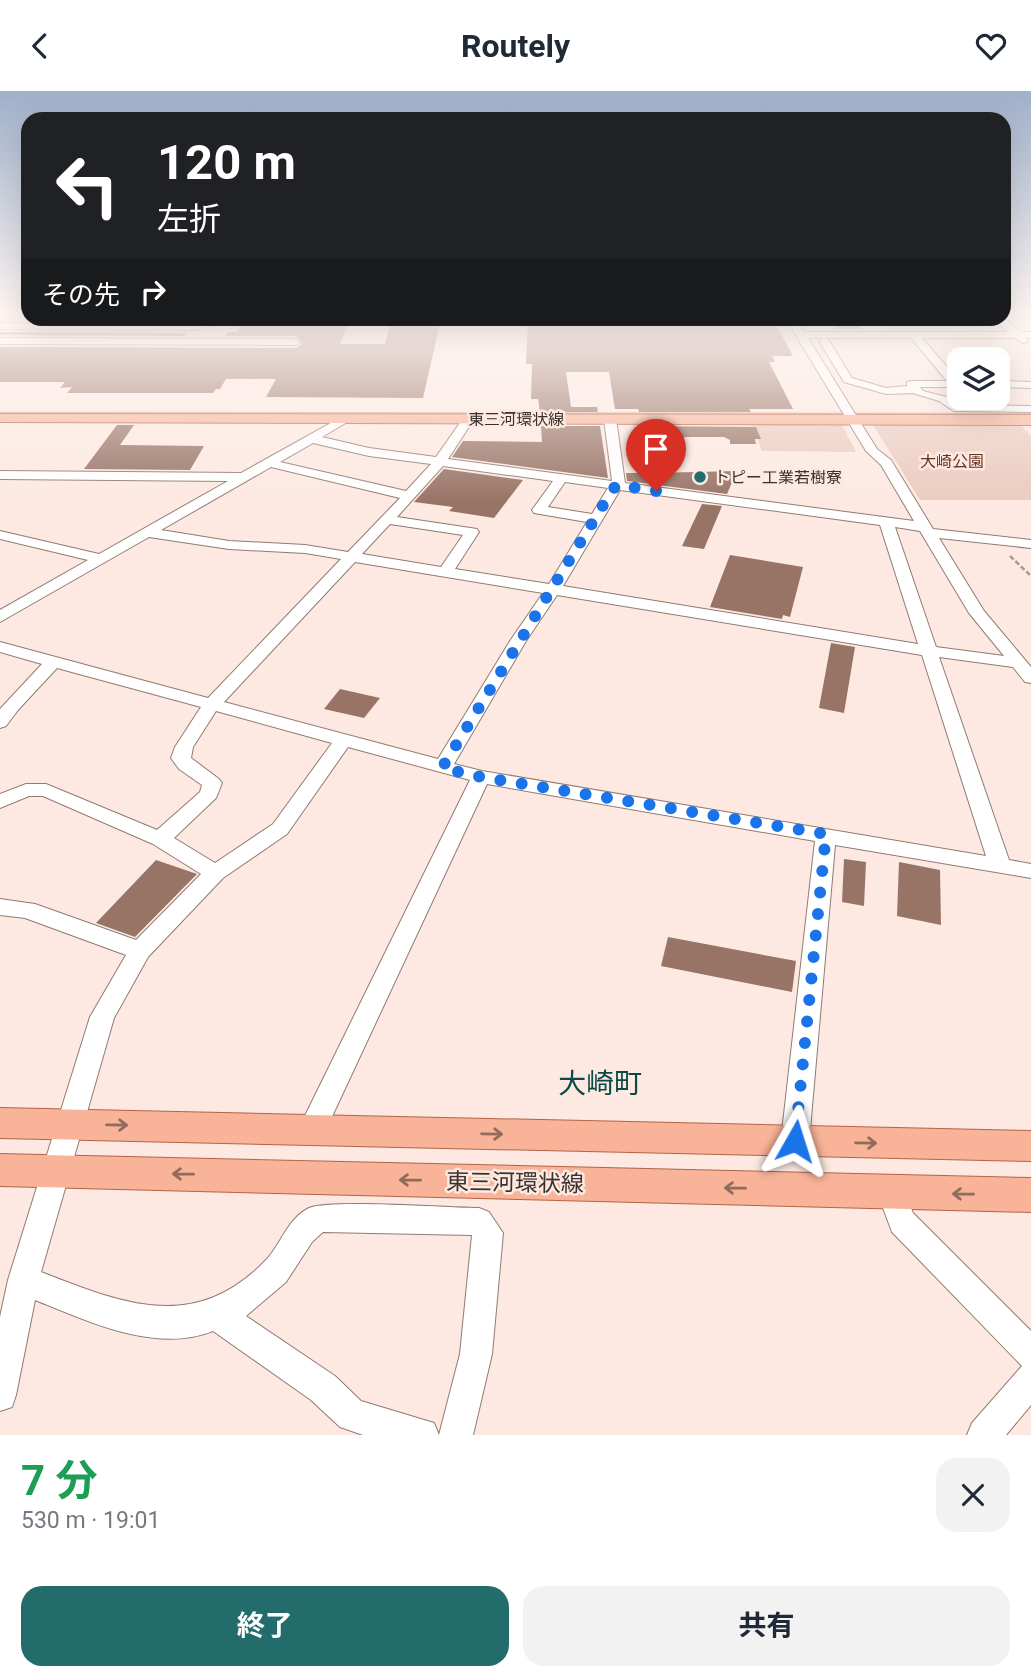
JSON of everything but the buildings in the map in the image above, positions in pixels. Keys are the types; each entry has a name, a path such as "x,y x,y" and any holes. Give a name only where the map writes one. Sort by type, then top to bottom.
{"main road":[{"name":"東三河環状線","path":"1,420 1031,420"},
{"path":"0,1123 1031,1146"},
{"name":"東三河環状線","path":"0,1170 1031,1195"}],"street":[{"path":"827,377 872,451 886,463 977,613 1031,678"},
{"path":"845,377 850,381 886,391 915,389"},
{"path":"947,386 911,384 921,394 943,399 947,403"},
{"path":"1010,384 1031,385"},
{"path":"1010,409 1031,409"},
{"path":"0,617 345,419"},
{"path":"160,839 209,794 212,783 186,765 181,758 184,747 211,705 409,496 439,461 468,419"},
{"path":"442,768 619,481 610,419"},
{"path":"313,439 369,452 1031,544"},
{"path":"270,463 409,496"},
{"path":"0,475 246,477"},
{"path":"561,478 539,510 596,519"},
{"path":"386,519 472,533 445,572"},
{"path":"886,522 1000,866"},
{"path":"150,533 193,541 305,549 929,651 1018,663"},
{"path":"0,535 102,559"},
{"path":"0,550 16,540"},
{"path":"0,647 342,742 481,777 1031,871"},
{"path":"0,722 11,706 52,663"},
{"path":"0,1395 23,1280 102,1017 140,951 215,873 280,829 342,742"},
{"path":"312,1129 481,777"},
{"path":"0,802 26,790 46,790 160,839 215,873"},
{"path":"795,1141 826,834"},
{"path":"0,907 27,910 140,951"},
{"path":"891,1192 902,1221 1031,1354"},
{"path":"23,1280 121,1318 155,1324 188,1322 217,1315 251,1294 282,1264 303,1227 319,1218 479,1222 488,1233 476,1354 456,1435"},
{"path":"217,1315 323,1388 352,1415 422,1435"},
{"path":"984,1435 1031,1379"}],"path":[{"path":"992,540 1031,576"}],"green space":[{"name":"大崎公園","path":"1019,423 1031,436 1031,500 920,500 873,425"},
{"path":"752,425 842,425 856,452 762,451"}],"waterway":[{"path":"0,413 1031,414"}],"place":[{"name":"トピー工業若樹寮","path":"700,477"}],"district":[{"name":"大崎町","path":"600,1083"}],"route":[{"path":"656,491 617,485 613,489 442,768 481,777 826,834 795,1141"}]}
